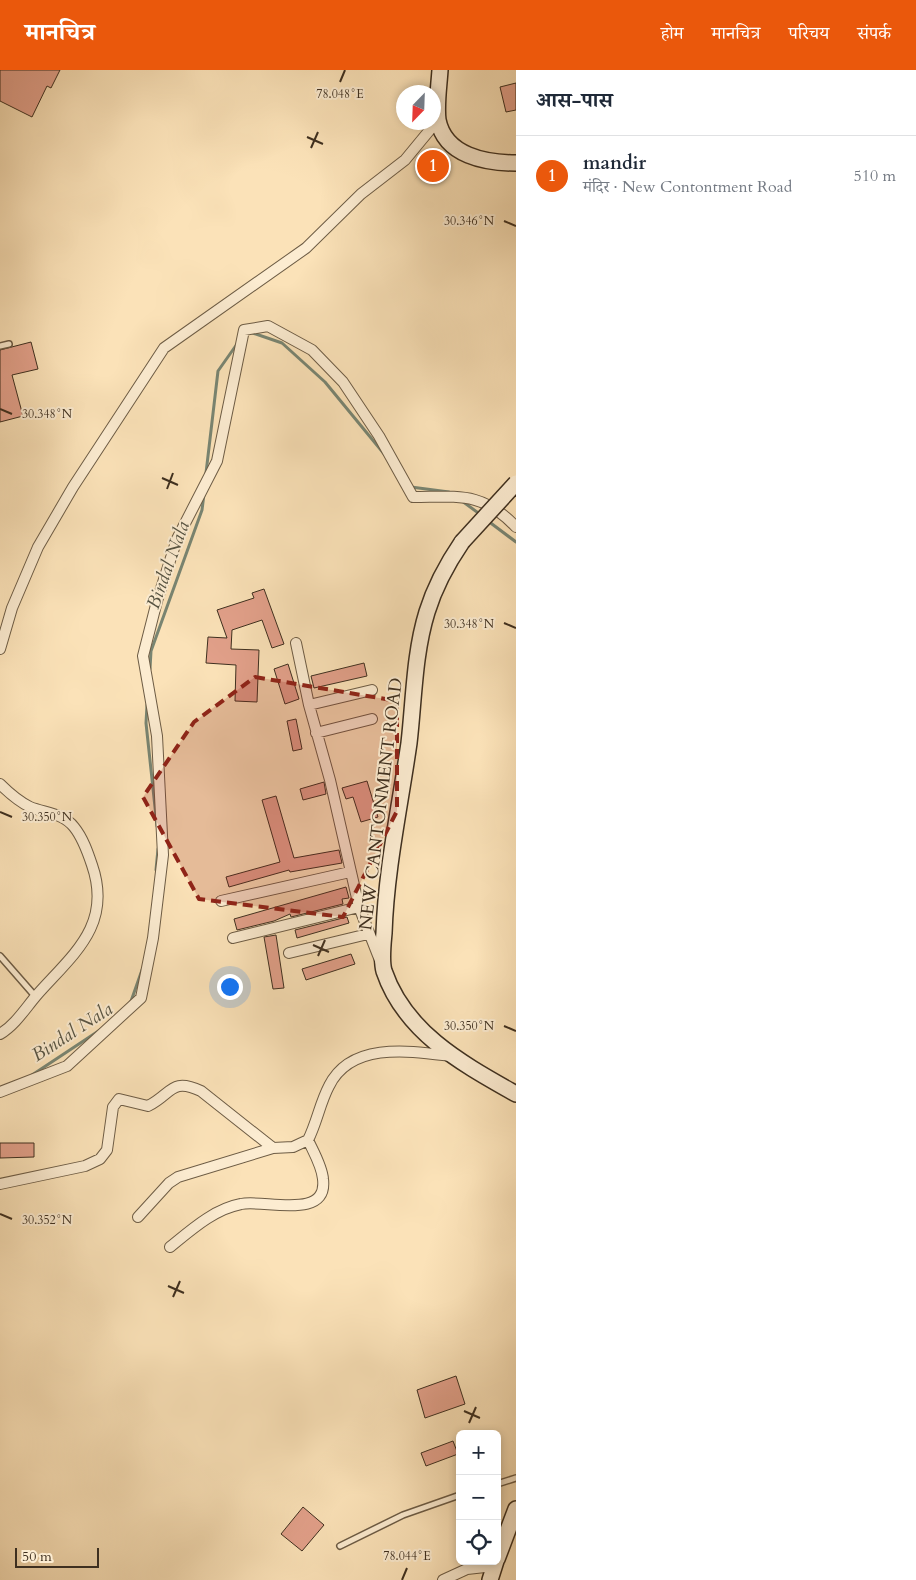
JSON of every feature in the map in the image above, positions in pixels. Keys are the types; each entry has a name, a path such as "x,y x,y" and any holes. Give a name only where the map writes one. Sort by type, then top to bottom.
{"street":[{"path":"439,85 440,70"},
{"path":"441,126 446,137 458,150 479,160 516,163"},
{"path":"0,649 12,608 38,547 73,487 164,348 306,248 361,194 405,160 430,130"},
{"path":"0,1092 67,1066 141,998 153,938 163,855 157,736 143,656 157,601 177,539 217,460 244,330 268,326 312,350 343,382 379,436 413,497 471,497 502,512 516,527"},
{"name":"NEW CANTONMENT ROAD","path":"516,483 462,542 447,564 436,588 420,642 409,741 384,911 384,970 406,1012 421,1031 451,1056 516,1094"},
{"path":"296,643 316,734 330,780 358,907 384,970"},
{"path":"309,704 372,690"},
{"path":"316,734 372,719"},
{"path":"0,784 15,798 32,807 64,818 74,827 86,849 97,881 99,903 86,938 69,962 36,996 25,1011 0,1034"},
{"path":"221,901 350,872"},
{"path":"232,938 358,907"},
{"path":"289,953 368,934"},
{"name":"NEW CANTONMENT ROAD","path":"308,1140 329,1086 339,1071 355,1061 396,1050 451,1056"},
{"path":"0,1184 92,1164 100,1159 108,1150 116,1102 124,1099 148,1106 167,1091 180,1085 188,1085 201,1091 272,1148"},
{"path":"138,1217 168,1182 178,1177 272,1148 293,1147 308,1140 323,1178 322,1190 317,1199 300,1206 252,1203 226,1208 170,1247"},
{"path":"443,1580 467,1569 495,1567 512,1531 516,1509"}],"lane":[{"path":"0,346 9,344"},
{"path":"0,956 36,996"},
{"path":"501,1483 516,1478"},
{"path":"340,1546 403,1515 456,1496"}],"highlighted area":[{"path":"255,677 397,701 397,811 343,917 199,899 143,797 194,722"}],"building":[{"path":"0,70 60,70 51,88 47,86 32,117 0,101"},
{"path":"516,83 516,110 506,112 500,87"},
{"path":"31,342 38,369 12,375 23,416 0,422 0,350"},
{"path":"264,589 284,644 272,648 262,620 232,630 231,649 259,650 257,702 235,701 236,665 206,663 208,637 227,638 217,610 254,598 252,593"},
{"path":"364,663 367,676 314,688 311,676"},
{"path":"288,664 299,699 285,704 274,669"},
{"path":"296,719 302,749 293,751 287,721"},
{"path":"367,781 378,817 361,822 353,797 346,799 342,788"},
{"path":"324,782 326,794 303,800 300,789"},
{"path":"276,796 294,858 339,850 342,863 290,872 289,870 229,887 226,877 280,862 262,800"},
{"path":"346,887 349,898 342,899 343,904 291,917 290,914 274,921 237,930 234,919"},
{"path":"347,917 349,923 297,938 295,930"},
{"path":"276,935 284,988 273,989 264,937"},
{"path":"351,954 355,964 306,980 302,969"},
{"path":"0,1143 34,1143 34,1157 0,1158"},
{"path":"456,1376 465,1404 425,1418 417,1390"},
{"path":"453,1441 456,1449 456,1455 426,1466 421,1453"},
{"path":"303,1507 324,1525 302,1551 281,1534"}],"waterway":[{"name":"Bindal Nala","path":"250,332 282,343 325,382 385,455"},
{"name":"Bindal Nala","path":"206,473 218,371 237,344"},
{"name":"Bindal Nala","path":"411,487 449,492"},
{"name":"Bindal Nala","path":"150,669 151,651 202,510 204,494"},
{"name":"Bindal Nala","path":"462,501 481,515"},
{"name":"Bindal Nala","path":"488,521 516,542"},
{"name":"Bindal Nala","path":"147,705 146,723 157,826"},
{"name":"Bindal Nala","path":"156,870 158,849"},
{"name":"Bindal Nala","path":"130,1004 142,970"},
{"name":"Bindal Nala","path":"32,1075 100,1030"}],"place":[{"name":"mandir","path":"433,166"}]}
